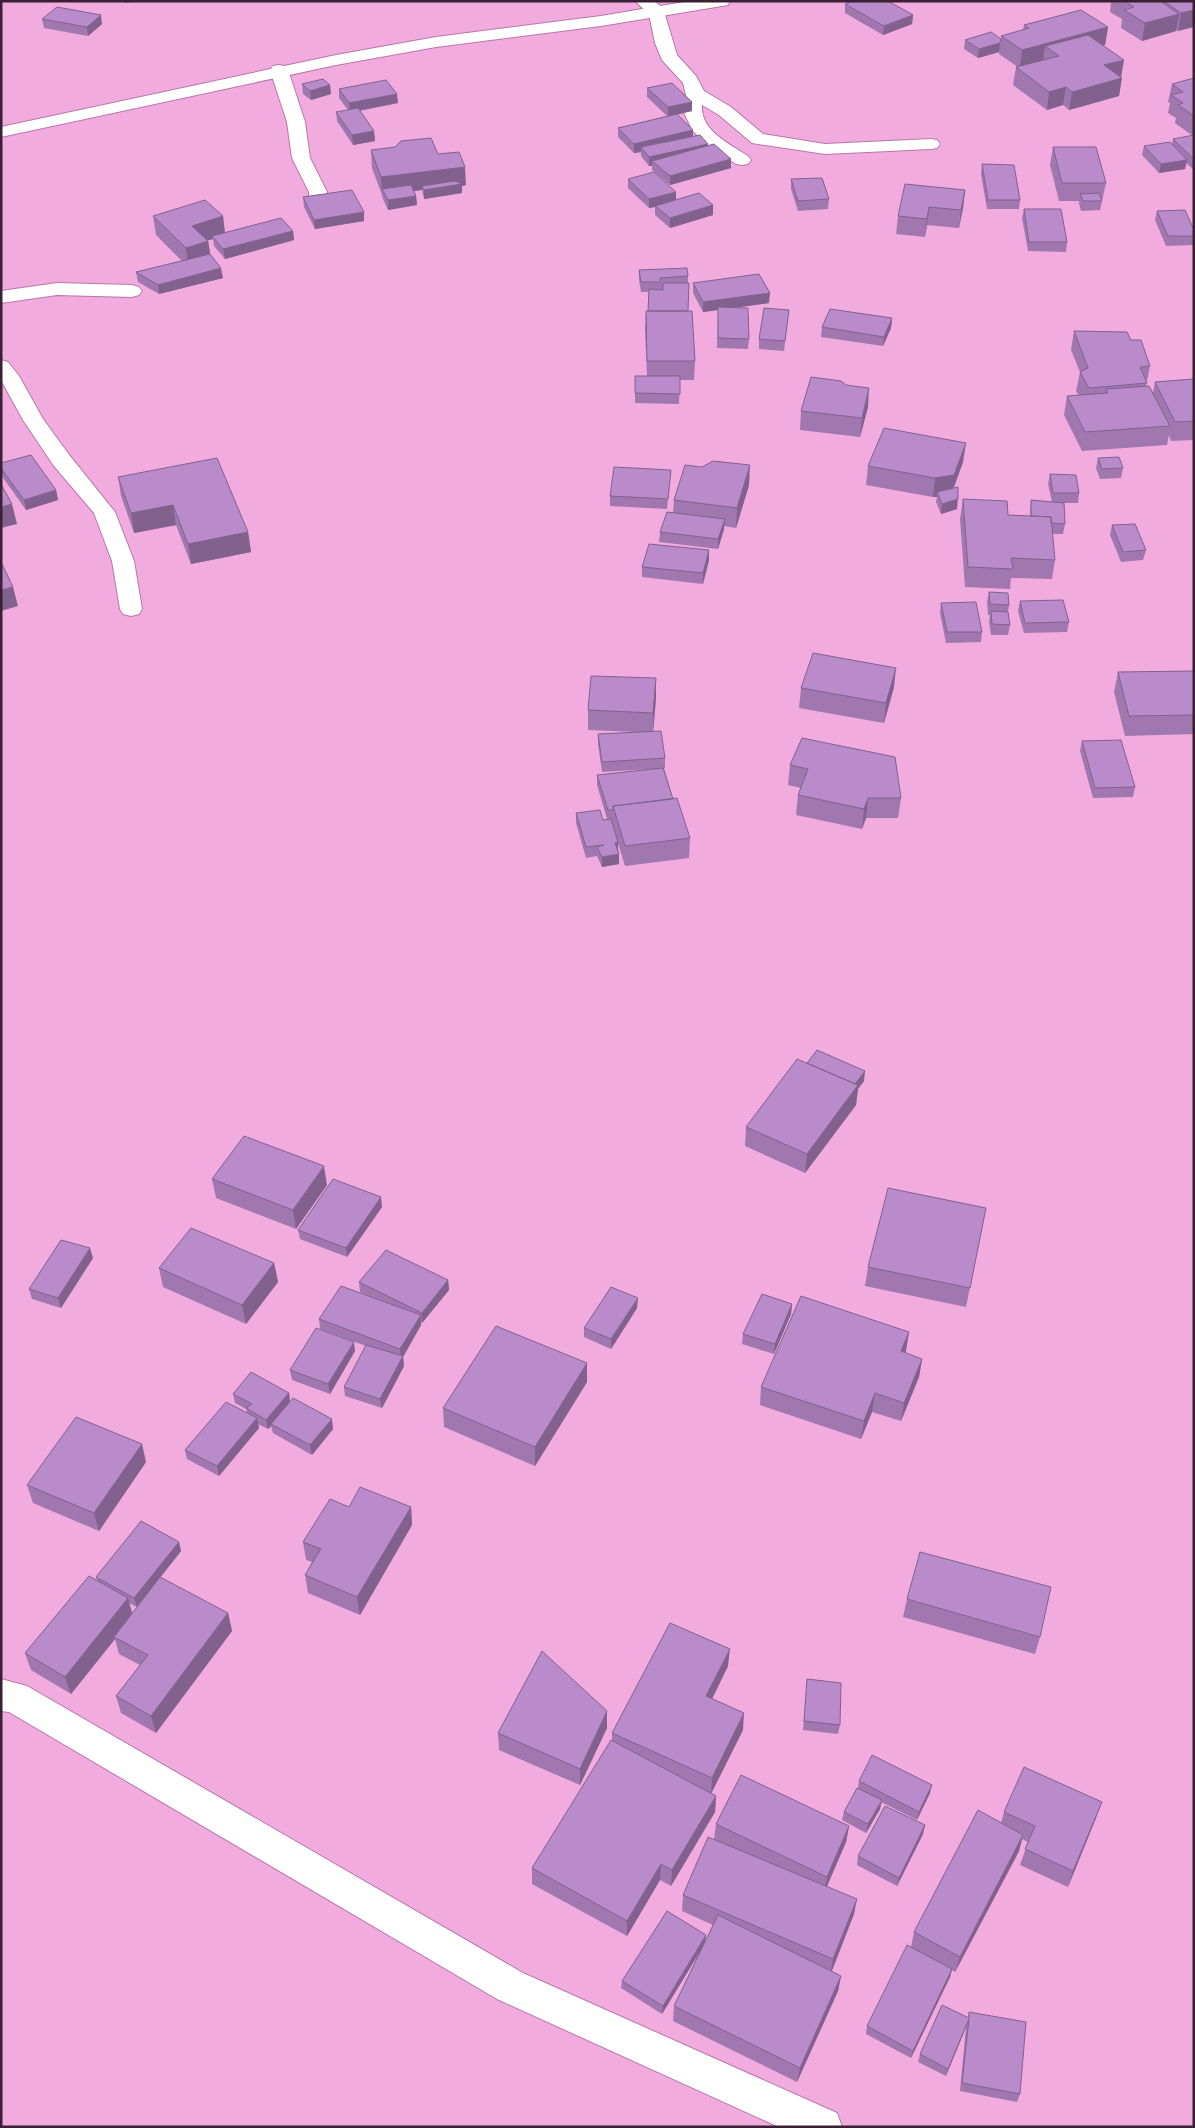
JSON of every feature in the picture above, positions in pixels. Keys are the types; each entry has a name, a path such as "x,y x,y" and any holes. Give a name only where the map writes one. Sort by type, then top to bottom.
{"street":[{"path":"1,132 279,72 436,42 600,21 650,6 722,1"},
{"path":"650,6 671,60 688,76 696,94 693,113 705,135 742,160"},
{"path":"279,72 296,122 302,158 318,192 318,199"},
{"path":"696,94 725,111 758,139 825,149 931,144"},
{"path":"1,297 57,289 132,291"},
{"path":"1,366 12,380 33,420 62,461 104,512 123,561 131,609"},
{"path":"1,1695 14,1697 510,1986 823,2127"}],"building":[{"path":"854,1 888,1 913,15 884,26 845,4"},
{"path":"1124,1 1160,1 1179,14 1145,23 1124,10 1134,7"},
{"path":"1164,1 1194,1 1194,10 1181,13"},
{"path":"57,7 101,15 87,27 42,19"},
{"path":"1081,10 1108,27 1022,50 1001,36 1029,28 1024,25"},
{"path":"991,32 1001,39 1000,43 979,49 965,40"},
{"path":"1088,35 1124,60 1104,65 1122,78 1072,92 1066,87 1049,92 1016,67 1059,56 1045,46"},
{"path":"1194,78 1194,116 1178,105 1183,103 1171,95 1183,92 1172,84"},
{"path":"323,79 330,85 310,91 302,84"},
{"path":"386,80 397,94 349,103 339,89"},
{"path":"672,83 692,102 668,107 647,88"},
{"path":"358,108 374,131 352,135 336,112"},
{"path":"677,114 693,130 634,144 618,128"},
{"path":"700,135 708,144 649,157 641,147"},
{"path":"1194,135 1194,159 1173,139"},
{"path":"431,138 438,154 459,152 465,167 381,177 371,150 395,147 401,141"},
{"path":"1170,142 1187,160 1161,164 1144,146"},
{"path":"714,144 731,159 670,176 652,161"},
{"path":"1053,147 1096,147 1106,183 1062,183"},
{"path":"982,164 1014,165 1020,200 988,200"},
{"path":"654,172 676,192 649,199 628,179"},
{"path":"822,178 829,199 798,201 791,179"},
{"path":"455,181 462,184 424,190 422,186"},
{"path":"905,184 965,190 961,210 929,207 927,219 898,216"},
{"path":"411,185 416,196 388,200 382,189"},
{"path":"352,190 364,212 314,220 303,197"},
{"path":"699,193 713,205 670,218 655,206"},
{"path":"1099,193 1102,201 1083,201 1080,194"},
{"path":"205,200 223,216 192,226 208,241 186,248 153,216"},
{"path":"1024,209 1061,209 1067,242 1029,242"},
{"path":"1185,210 1194,230 1194,236 1168,236 1157,211"},
{"path":"281,218 293,231 223,249 212,236"},
{"path":"210,254 221,268 158,285 136,272"},
{"path":"687,268 688,276 660,278 660,282 641,282 639,270"},
{"path":"759,274 770,293 703,302 693,283"},
{"path":"663,283 689,283 688,311 648,311 649,289 663,290"},
{"path":"718,307 748,308 749,339 718,338"},
{"path":"764,308 789,310 785,341 759,339"},
{"path":"830,309 892,318 884,337 822,327"},
{"path":"646,311 692,311 695,361 647,361"},
{"path":"1074,331 1127,332 1131,340 1141,340 1150,366 1140,367 1147,383 1089,388 1080,372 1088,368"},
{"path":"635,376 680,376 680,394 635,393"},
{"path":"811,377 841,381 846,385 869,388 862,418 801,411"},
{"path":"1194,379 1194,421 1175,422 1155,382"},
{"path":"1149,386 1170,426 1085,432 1067,396 1108,393 1106,389"},
{"path":"884,428 966,443 954,475 935,478 868,466"},
{"path":"31,455 56,490 24,500 1,468 1,463"},
{"path":"1119,457 1123,468 1102,469 1098,458"},
{"path":"217,458 248,532 188,544 173,505 131,513 118,477"},
{"path":"713,461 750,465 737,508 674,500 685,465 702,467"},
{"path":"614,467 671,470 668,499 610,496"},
{"path":"1050,474 1076,475 1079,493 1053,493"},
{"path":"1,484 12,504 1,507"},
{"path":"958,487 958,499 942,504 937,492"},
{"path":"963,499 1007,501 1008,515 1051,517 1055,560 1011,558 1013,569 968,567"},
{"path":"1031,500 1064,503 1065,524 1051,523 1051,517 1031,516"},
{"path":"667,512 725,519 718,539 660,532"},
{"path":"1135,524 1146,550 1123,552 1112,525"},
{"path":"649,544 709,550 703,573 642,567"},
{"path":"1,562 13,587 1,590"},
{"path":"989,592 1008,593 1009,605 990,604"},
{"path":"1063,600 1069,622 1025,623 1020,601"},
{"path":"976,602 982,632 947,632 941,603"},
{"path":"991,611 1008,612 1010,625 992,624"},
{"path":"813,653 896,668 886,703 801,688"},
{"path":"1194,671 1194,715 1129,716 1118,672"},
{"path":"591,676 656,678 653,713 588,710"},
{"path":"661,731 665,758 602,762 598,734"},
{"path":"802,738 895,757 901,798 868,798 864,809 798,795 808,769 790,765"},
{"path":"1121,740 1135,787 1095,788 1082,741"},
{"path":"663,768 673,799 613,806 613,810 608,810 597,775"},
{"path":"677,798 690,838 625,846 613,806"},
{"path":"600,810 603,820 611,819 618,842 615,843 619,854 602,857 597,847 604,845 586,847 576,813"},
{"path":"817,1050 865,1071 855,1084 807,1063"},
{"path":"797,1059 858,1085 807,1154 746,1127"},
{"path":"244,1136 324,1166 293,1210 212,1179"},
{"path":"333,1179 381,1197 346,1248 298,1230"},
{"path":"888,1188 986,1208 970,1288 868,1267"},
{"path":"191,1228 274,1263 242,1305 159,1268"},
{"path":"61,1240 90,1248 58,1298 29,1289"},
{"path":"386,1250 448,1280 422,1313 359,1282"},
{"path":"341,1286 421,1315 400,1349 319,1319"},
{"path":"611,1287 638,1298 611,1339 584,1328"},
{"path":"762,1294 792,1304 775,1344 743,1334"},
{"path":"801,1296 909,1332 901,1351 922,1359 904,1403 875,1393 864,1421 761,1387"},
{"path":"496,1326 587,1363 535,1447 443,1408"},
{"path":"316,1328 354,1342 328,1384 290,1370"},
{"path":"366,1345 403,1356 380,1399 344,1387"},
{"path":"251,1372 289,1393 266,1420 246,1408 252,1404 233,1394"},
{"path":"293,1398 332,1419 310,1445 271,1424"},
{"path":"226,1402 257,1418 217,1466 185,1450"},
{"path":"76,1417 142,1444 94,1513 27,1485"},
{"path":"360,1487 411,1507 357,1597 305,1575 321,1549 303,1542 330,1499 349,1507"},
{"path":"141,1521 179,1542 134,1598 96,1577"},
{"path":"920,1552 1051,1587 1040,1637 907,1599"},
{"path":"89,1576 128,1598 65,1677 25,1653"},
{"path":"160,1577 228,1613 151,1716 116,1696 148,1655 114,1637"},
{"path":"670,1623 730,1649 706,1696 744,1713 712,1778 612,1733"},
{"path":"542,1651 607,1711 580,1769 498,1733"},
{"path":"807,1679 841,1683 840,1725 804,1721"},
{"path":"611,1740 716,1796 672,1870 661,1864 627,1921 532,1868"},
{"path":"872,1755 932,1785 919,1812 859,1781"},
{"path":"1024,1767 1102,1802 1073,1871 1025,1849 1035,1826 1004,1812"},
{"path":"741,1775 849,1826 827,1877 716,1824"},
{"path":"857,1788 882,1800 868,1824 844,1812"},
{"path":"885,1806 925,1825 899,1878 858,1856"},
{"path":"978,1810 1023,1835 960,1957 914,1932"},
{"path":"708,1837 857,1899 833,1959 683,1895"},
{"path":"667,1911 706,1935 663,2006 622,1981"},
{"path":"718,1915 841,1976 800,2068 674,2006"},
{"path":"907,1945 952,1969 913,2051 867,2026"},
{"path":"942,2005 969,2018 969,2012 1026,2022 1020,2094 962,2083 969,2019 948,2069 920,2054"}]}
